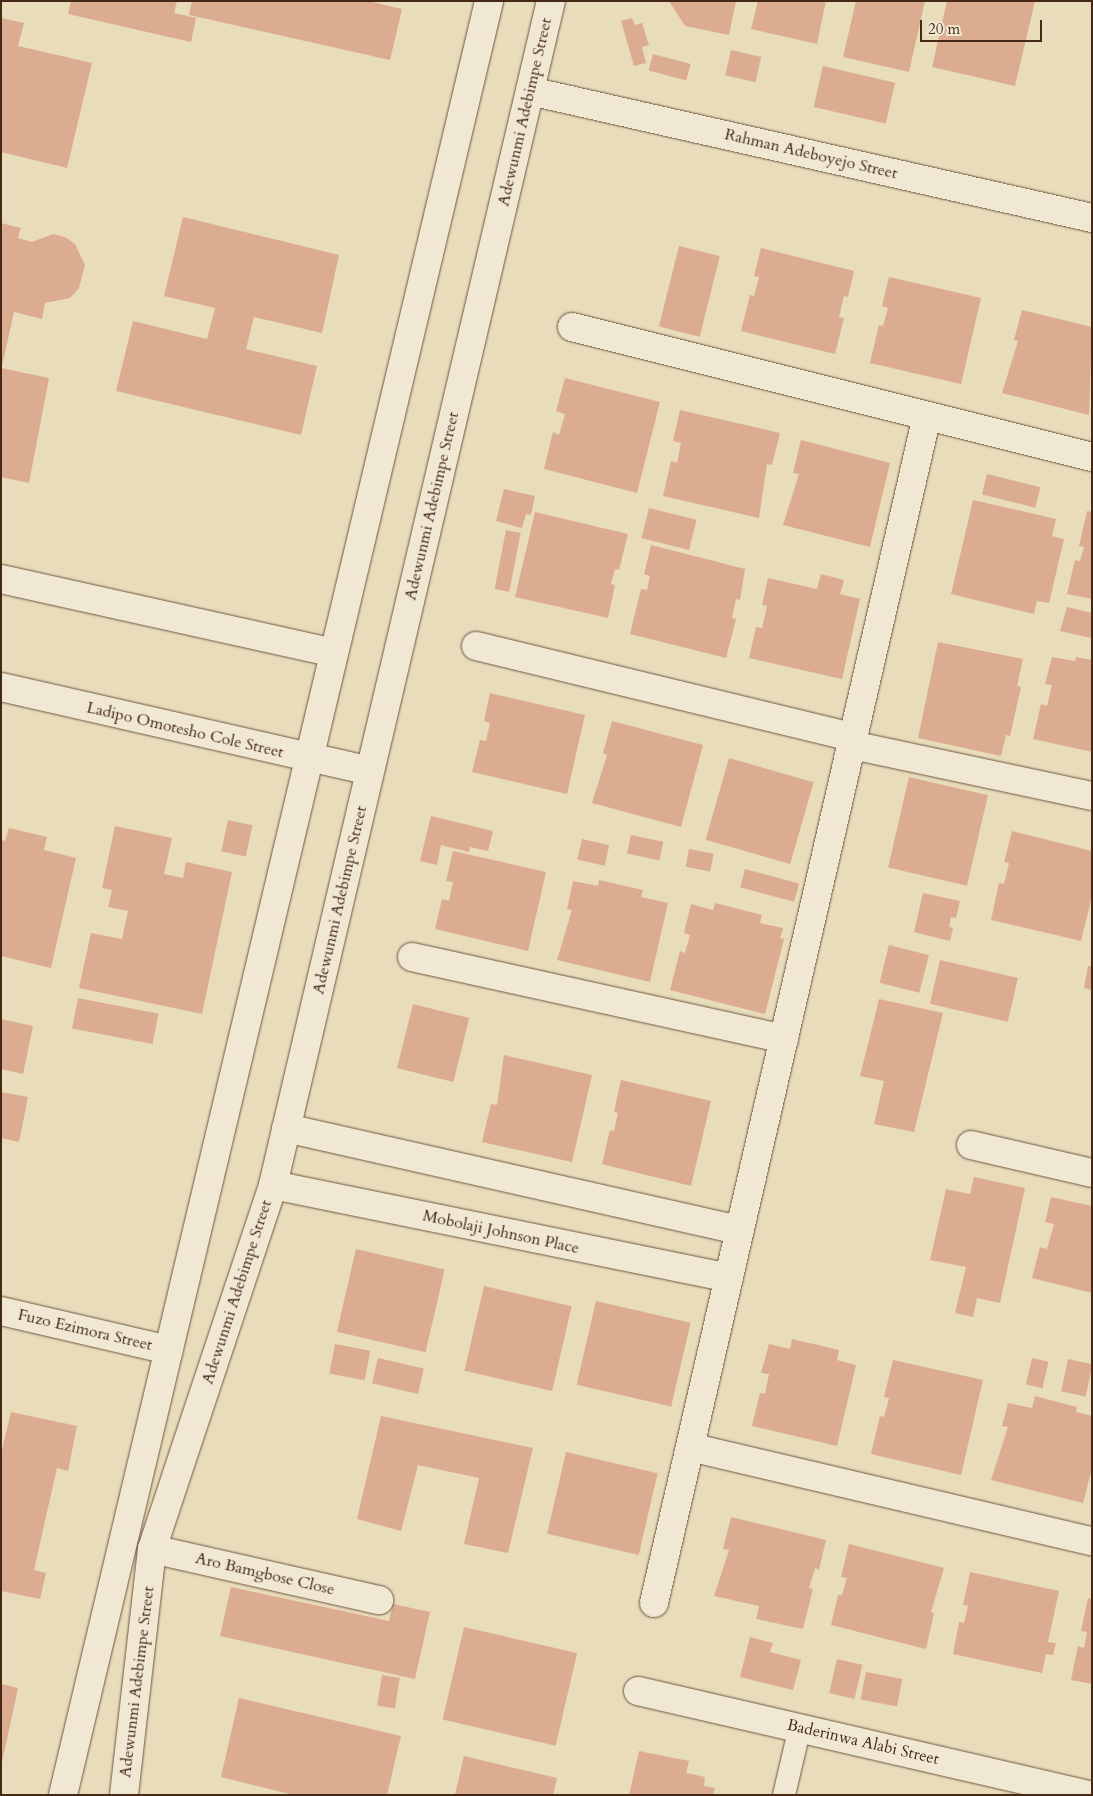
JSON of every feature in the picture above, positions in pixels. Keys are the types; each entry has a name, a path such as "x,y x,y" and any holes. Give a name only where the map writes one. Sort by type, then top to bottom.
{"street":[{"path":"63,1795 489,1"},
{"name":"Adewunmi Adebimpe Street","path":"124,1795 152,1548 273,1185 551,1"},
{"name":"Rahman Adeboyejo Street","path":"530,91 1091,215"},
{"path":"572,327 1092,457"},
{"path":"654,1603 927,416"},
{"path":"1,579 334,653"},
{"path":"476,646 852,741 1092,796"},
{"name":"Ladipo Omotesho Cole Street","path":"1,687 309,759 370,771"},
{"path":"412,957 784,1039"},
{"path":"286,1128 740,1230"},
{"path":"971,1145 1092,1173"},
{"name":"Mobolaji Johnson Place","path":"273,1185 729,1278"},
{"name":"Fuzo Ezimora Street","path":"1,1311 168,1350"},
{"path":"690,1447 1092,1541"},
{"name":"Aro Bamgbose Close","path":"152,1548 379,1600"},
{"name":"Baderinwa Alabi Street","path":"638,1690 1088,1795"}],"lane":[{"path":"784,1795 800,1727"}],"building":[{"path":"71,1 177,1 174,13 196,18 191,42 68,14"},
{"path":"192,1 368,1 402,9 390,60 189,15"},
{"path":"669,1 736,1 729,35 685,26"},
{"path":"758,1 826,1 817,44 751,29"},
{"path":"856,1 925,1 909,72 843,57"},
{"path":"947,1 1035,1 1015,86 932,67"},
{"path":"1,18 24,23 18,46 92,63 67,168 1,152"},
{"path":"632,18 635,25 642,23 649,45 642,47 646,63 634,66 621,21"},
{"path":"731,50 761,57 755,82 725,75"},
{"path":"653,54 691,64 686,81 649,70"},
{"path":"823,66 895,83 886,124 814,107"},
{"path":"183,217 339,255 322,333 254,317 246,349 317,366 301,435 116,391 133,321 207,339 215,308 164,296"},
{"path":"1,223 21,228 18,238 32,242 53,234 65,237 75,244 85,265 79,288 70,298 45,303 42,319 14,312 2,366"},
{"path":"679,246 720,256 700,337 659,327"},
{"path":"761,248 854,271 848,297 844,296 839,317 844,318 835,354 741,331 750,295 754,296 759,277 754,276"},
{"path":"889,277 981,298 961,384 870,363 879,325 883,326 888,308 882,306"},
{"path":"1022,310 1092,327 1089,415 1002,393 1018,341 1014,340"},
{"path":"1,368 49,378 29,483 1,477"},
{"path":"565,378 660,402 637,493 544,469 553,432 559,435 565,414 556,411"},
{"path":"680,410 780,433 772,465 767,464 759,518 663,496 671,461 677,463 681,443 673,441"},
{"path":"801,440 890,463 870,547 783,525 799,474 793,473"},
{"path":"987,474 1040,487 1035,508 982,494"},
{"path":"504,489 535,496 531,515 526,514 522,528 496,521"},
{"path":"973,500 1056,519 1052,536 1064,539 1049,603 1037,601 1034,614 951,594"},
{"path":"649,508 697,520 689,550 642,538"},
{"path":"1087,511 1092,512 1092,599 1067,594 1075,560 1080,561 1084,547 1079,546"},
{"path":"535,512 628,534 619,570 615,569 611,584 615,585 608,618 515,597"},
{"path":"506,530 521,533 509,592 495,589"},
{"path":"651,545 745,569 740,600 736,599 732,618 736,619 726,658 630,634 641,589 647,590 650,576 644,574"},
{"path":"821,574 844,580 840,594 860,599 842,679 749,658 756,627 762,628 767,606 762,605 768,578 817,589"},
{"path":"1067,607 1092,613 1091,638 1060,631"},
{"path":"938,642 1023,659 1017,686 1021,687 1010,736 1006,735 1001,756 918,738"},
{"path":"1052,657 1075,661 1076,657 1092,660 1092,752 1033,739 1041,704 1047,706 1052,685 1045,684"},
{"path":"490,693 585,715 567,794 472,772 480,740 486,741 490,723 484,721"},
{"path":"612,721 703,745 681,827 592,803 607,755 603,753"},
{"path":"729,758 814,782 790,864 706,840"},
{"path":"909,777 988,795 967,886 888,868"},
{"path":"431,816 493,831 488,851 470,847 469,852 441,845 437,865 420,861"},
{"path":"228,820 252,825 246,856 221,851"},
{"path":"115,826 172,838 164,874 183,878 186,862 232,872 202,1014 79,988 91,933 122,939 128,911 108,907 112,890 102,888"},
{"path":"9,828 47,837 44,850 76,858 51,968 1,956 1,840 5,841"},
{"path":"1012,831 1092,851 1092,896 1081,941 991,920 999,883 1004,884 1009,863 1004,862"},
{"path":"631,835 663,842 659,860 627,854"},
{"path":"582,839 609,845 605,866 577,859"},
{"path":"689,849 714,854 710,871 686,867"},
{"path":"453,851 546,872 528,951 435,929 442,899 449,901 453,882 446,881"},
{"path":"745,869 799,883 794,902 740,887"},
{"path":"599,880 643,890 641,897 668,903 650,982 557,960 572,910 567,909 573,881 598,886"},
{"path":"923,893 960,901 956,918 951,917 949,927 953,928 950,941 914,932"},
{"path":"715,903 762,915 760,923 783,928 780,938 784,939 765,1014 670,990 680,951 685,953 690,935 684,933 691,904 713,910"},
{"path":"889,945 929,955 919,993 880,983"},
{"path":"940,960 1018,978 1008,1022 930,1004"},
{"path":"1088,966 1092,966 1092,990 1084,988"},
{"path":"78,998 158,1014 153,1044 72,1028"},
{"path":"879,999 943,1013 914,1132 874,1124 884,1081 860,1076"},
{"path":"413,1004 469,1018 453,1082 397,1068"},
{"path":"1,1019 33,1026 23,1074 1,1069"},
{"path":"504,1055 592,1075 572,1162 482,1142 491,1104 497,1105"},
{"path":"621,1080 711,1101 691,1186 602,1164 610,1130 614,1131 618,1113 614,1112"},
{"path":"1,1092 28,1097 19,1142 1,1138"},
{"path":"974,1177 1025,1188 1000,1303 977,1298 973,1317 955,1313 966,1267 930,1260 946,1189 970,1194"},
{"path":"1051,1197 1092,1206 1092,1293 1032,1278 1040,1247 1047,1249 1054,1224 1045,1222"},
{"path":"356,1249 445,1269 426,1352 337,1332"},
{"path":"484,1286 572,1306 552,1391 464,1371"},
{"path":"596,1301 691,1323 671,1407 577,1385"},
{"path":"792,1339 839,1350 837,1360 856,1365 837,1446 752,1426 760,1393 765,1394 769,1374 761,1373 769,1344 790,1349"},
{"path":"335,1344 370,1351 365,1380 329,1373"},
{"path":"378,1358 424,1369 418,1394 372,1383"},
{"path":"1032,1358 1049,1362 1042,1388 1026,1384"},
{"path":"1068,1359 1092,1364 1086,1396 1061,1391"},
{"path":"893,1360 983,1380 961,1475 871,1454 880,1416 884,1417 889,1398 884,1397"},
{"path":"1035,1396 1077,1407 1076,1412 1092,1416 1092,1468 1083,1503 991,1480 1008,1427 1002,1426 1008,1403 1032,1408"},
{"path":"11,1412 77,1426 68,1471 57,1468 34,1570 46,1573 40,1599 1,1591 1,1454"},
{"path":"381,1416 533,1448 508,1553 464,1544 479,1478 418,1465 401,1531 357,1519"},
{"path":"566,1452 658,1473 639,1555 547,1534"},
{"path":"731,1517 826,1540 819,1570 815,1568 809,1588 813,1589 803,1629 756,1619 759,1606 714,1596 729,1550 723,1549"},
{"path":"849,1544 944,1568 931,1612 934,1613 926,1649 831,1625 838,1595 842,1595 847,1578 841,1577"},
{"path":"970,1572 1059,1591 1048,1642 1056,1643 1053,1655 1046,1654 1042,1673 953,1654 959,1622 964,1623 968,1606 963,1605"},
{"path":"231,1587 389,1621 393,1604 430,1612 415,1679 220,1636"},
{"path":"1088,1598 1092,1599 1092,1684 1071,1680 1078,1646 1084,1648 1087,1632 1081,1631"},
{"path":"464,1627 577,1653 556,1746 443,1720"},
{"path":"750,1637 773,1643 770,1652 801,1660 793,1690 740,1677"},
{"path":"837,1659 862,1665 854,1699 829,1693"},
{"path":"866,1672 902,1679 897,1707 861,1699"},
{"path":"382,1675 400,1678 395,1708 377,1706"},
{"path":"1,1684 18,1688 2,1762 1,1762"},
{"path":"239,1698 401,1736 387,1795 294,1795 221,1777"},
{"path":"639,1751 689,1761 686,1773 705,1777 704,1786 715,1788 713,1795 629,1795"},
{"path":"464,1756 557,1778 553,1795 455,1795"}]}
